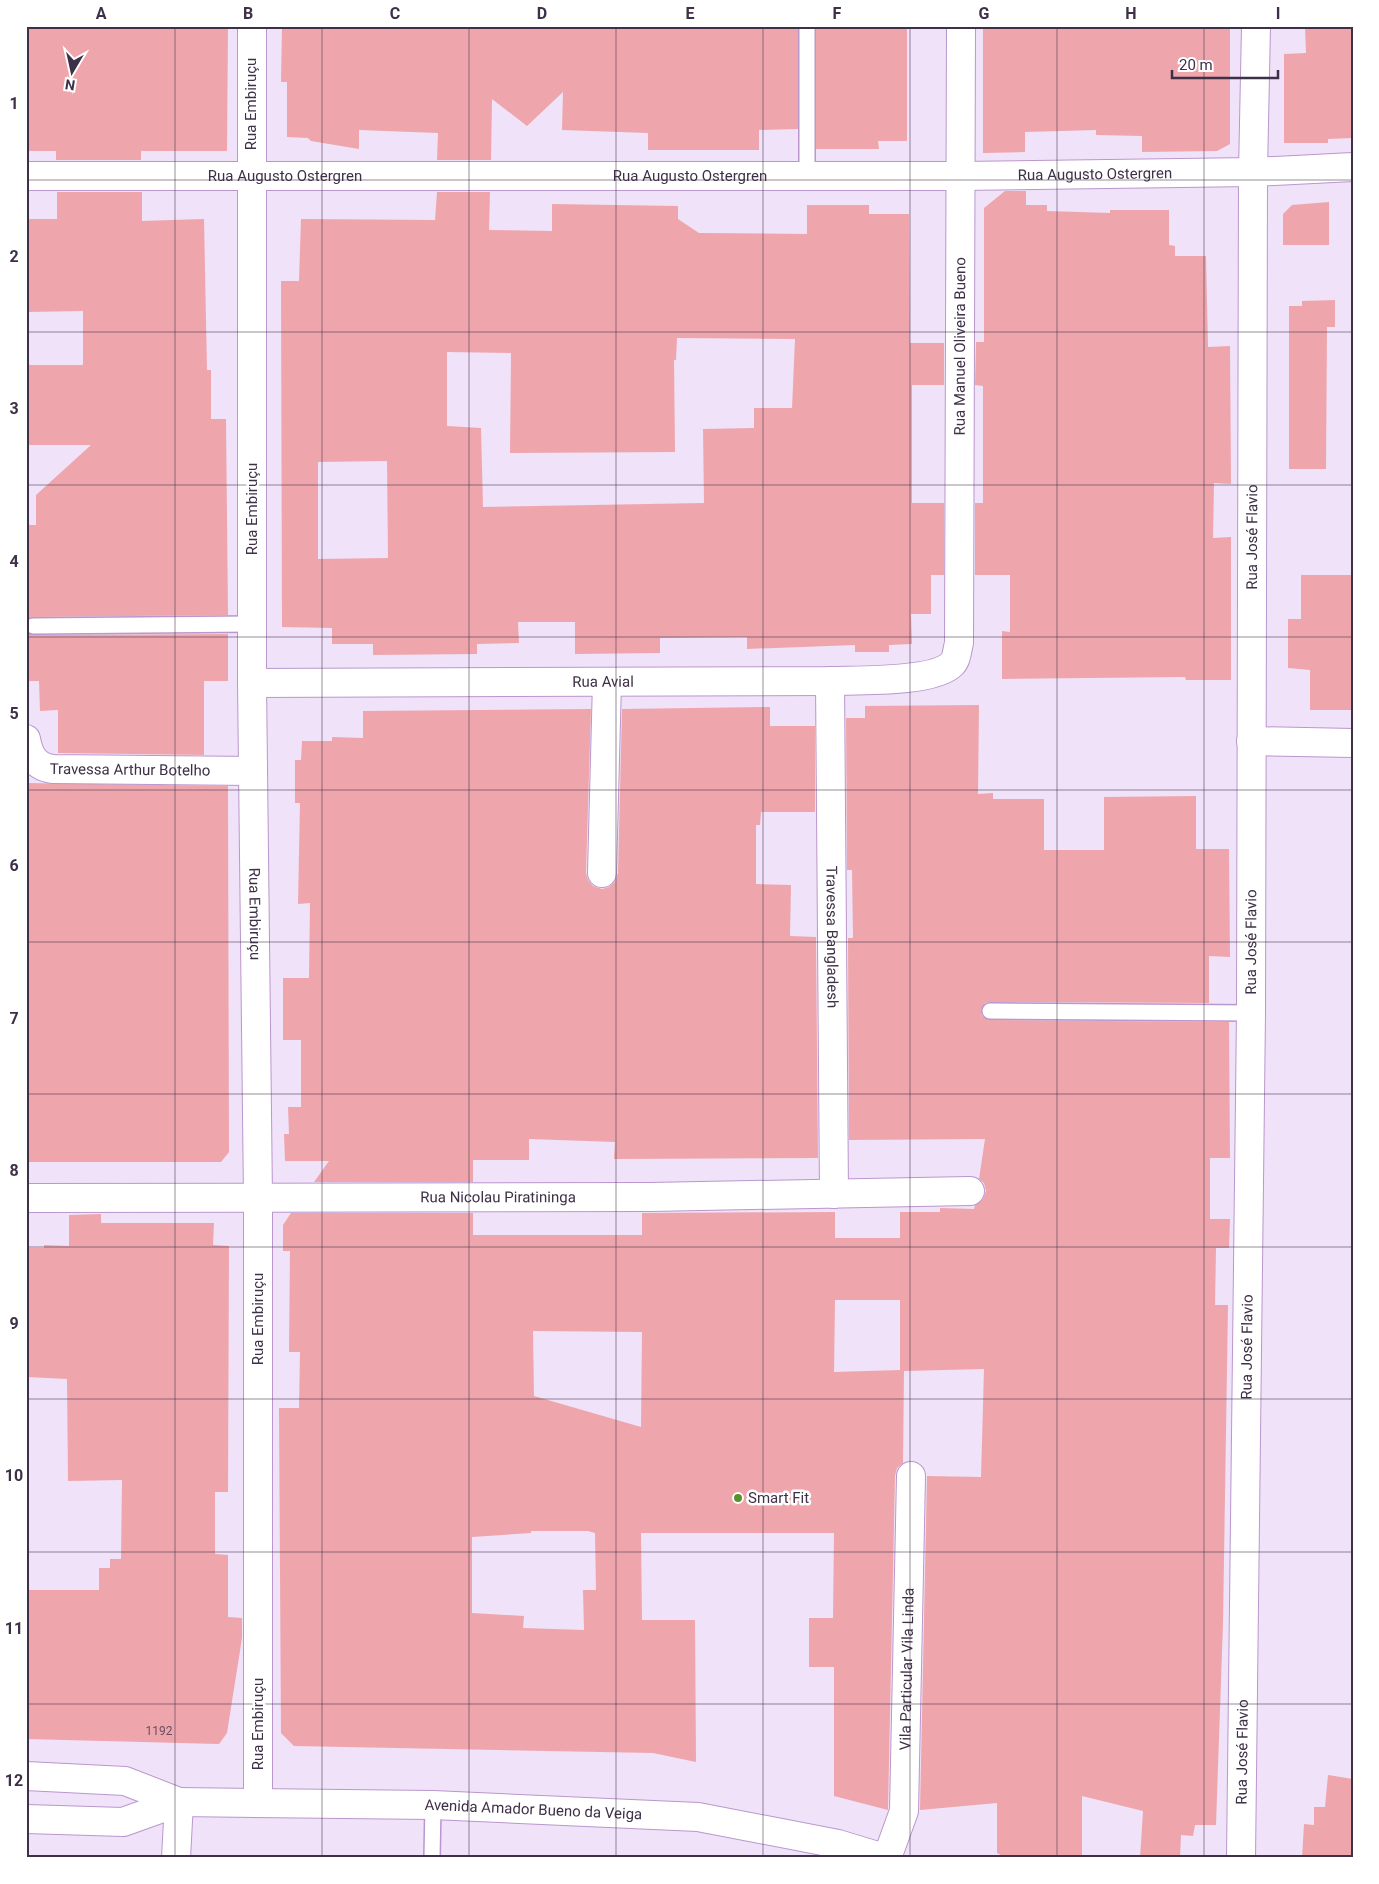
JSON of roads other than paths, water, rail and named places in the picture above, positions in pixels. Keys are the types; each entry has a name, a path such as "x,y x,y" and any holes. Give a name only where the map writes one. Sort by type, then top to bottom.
{"street":[{"name":"Rua Embiruçu","path":"252,26 252,683 258,1199 258,1802"},
{"name":"Rua Manuel Oliveira Bueno","path":"951,665 956,656 959,643 960,26"},
{"name":"Rua José Flavio","path":"1241,1858 1252,1013 1253,172 1256,26"},
{"name":"Rua Augusto Ostergren","path":"26,176 251,178 961,176 1253,172 1353,166"},
{"name":"Rua Avial","path":"252,683 830,681 917,678 938,672 951,665"},
{"name":"Travessa Bangladesh","path":"830,681 834,1194"},
{"path":"602,873 607,682"},
{"name":"Travessa Arthur Botelho","path":"26,739 28,752 37,763 44,768 53,770 253,771"},
{"path":"1251,741 1353,743"},
{"name":"Rua Nicolau Piratininga","path":"26,1198 258,1199 970,1191"},
{"name":"Vila Particular Vila Linda","path":"886,1858 904,1811 911,1476"},
{"name":"Avenida Amador Bueno da Veiga","path":"26,1776 125,1781 179,1802"},
{"path":"176,1858 179,1802"},
{"name":"Avenida Amador Bueno da Veiga","path":"26,1819 123,1822 179,1802 433,1805 698,1817 838,1844 886,1858"}],"lane":[{"path":"807,26 807,177"},
{"path":"33,626 252,624"},
{"path":"990,1011 1252,1013"},
{"path":"432,1858 433,1805"}],"place":[{"name":"Smart Fit","path":"738,1498"}]}
